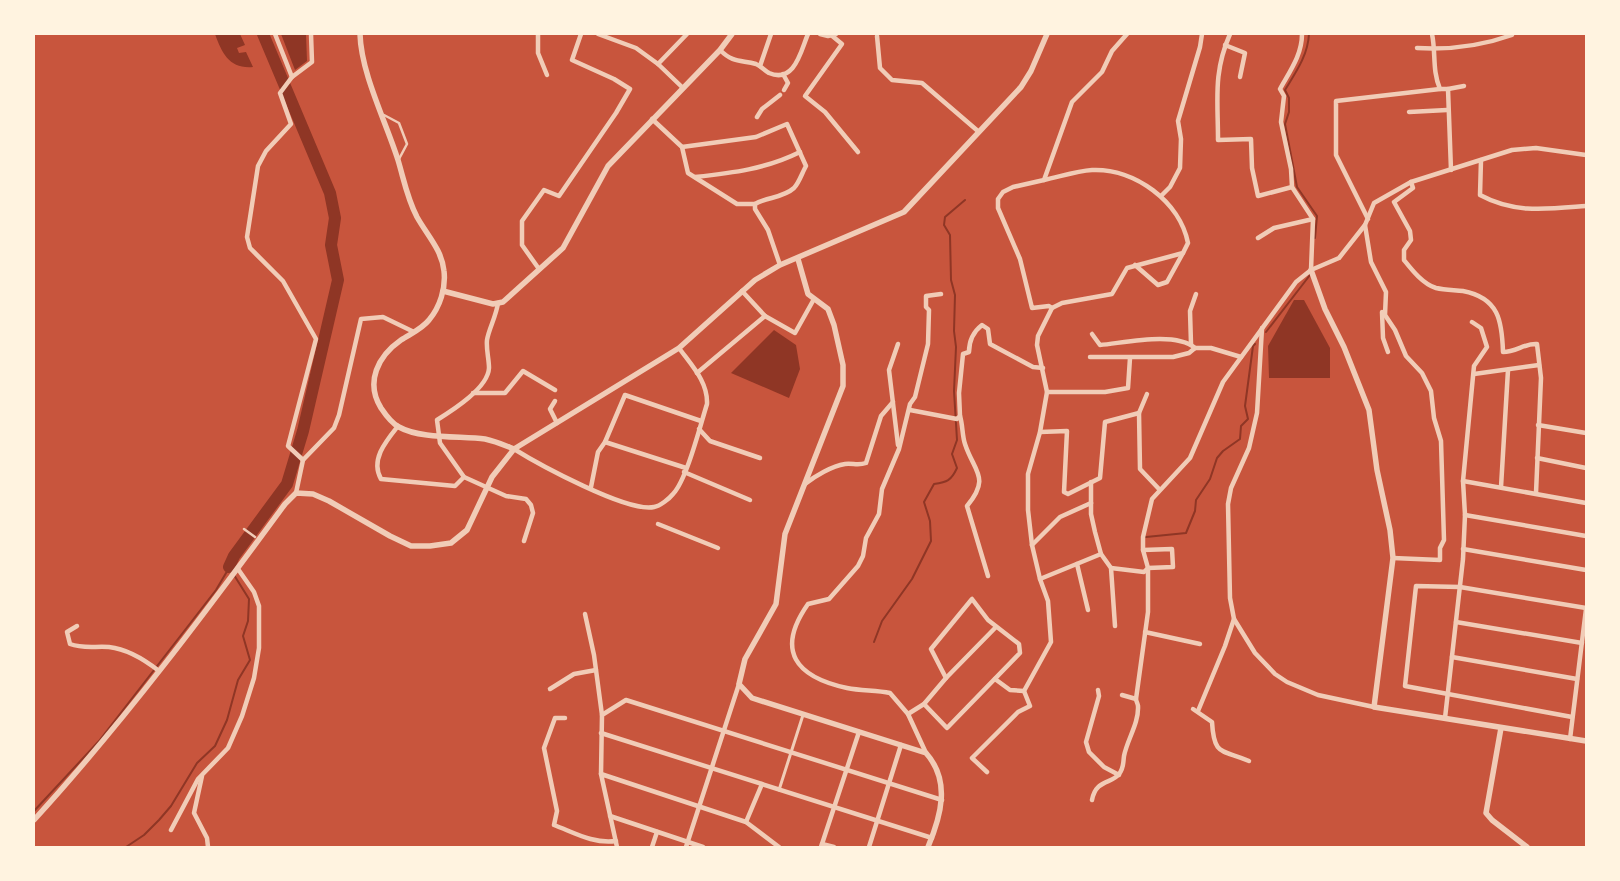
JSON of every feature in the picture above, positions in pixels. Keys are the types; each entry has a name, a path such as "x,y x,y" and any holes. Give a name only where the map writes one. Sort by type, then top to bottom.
{"street":[{"path":"275,34 292,77"},
{"path":"303,460 288,446 316,339 283,281 250,248 246,237 258,166 262,157 291,124 280,93 292,77 312,62 311,34"},
{"path":"360,34 360,46 380,113 398,162 402,183 417,217 441,257 444,271 443,291 438,306 428,322 388,351 378,364 373,379 375,394 381,408 398,426 420,433 495,441 628,504 654,507 674,493 685,470 699,429 707,393 704,383 679,348"},
{"path":"538,34 538,53 547,75"},
{"path":"539,269 522,245 522,221 544,190 559,196 616,113 630,89 614,79 572,60 581,34"},
{"path":"598,34 636,48 658,64 683,88"},
{"path":"658,64 687,34"},
{"path":"443,291 493,304 503,302 563,248 608,166 720,50 732,34"},
{"path":"760,66 771,34"},
{"path":"720,50 731,60 760,66 770,73 783,74 792,69 798,61 808,34"},
{"path":"820,34 833,35 842,44 805,96 825,112 858,152"},
{"path":"296,493 313,494 329,501 411,546 451,543 467,530 492,477 514,449 679,348 755,280 780,266 904,212 979,132 1030,73 1047,34"},
{"path":"1044,180 1072,102 1102,72 1112,51 1127,34"},
{"path":"1161,196 1170,187 1180,168 1181,139 1178,120 1200,47 1202,34"},
{"path":"1230,34 1225,45 1216,82 1218,140 1251,139 1252,168 1258,196 1292,187"},
{"path":"1302,34 1302,45 1280,89 1284,96 1281,122 1291,170 1292,187 1313,219 1312,270 1325,309 1344,347 1369,410 1393,558 1374,707"},
{"path":"1432,34 1435,49 1433,59 1435,76 1440,90"},
{"path":"1417,48 1435,49 1488,43 1512,35"},
{"path":"877,36 880,68 892,80 922,83 979,132"},
{"path":"1225,45 1245,53 1240,77"},
{"path":"783,74 788,83 784,90"},
{"path":"1368,219 1336,155 1336,101 1464,86"},
{"path":"1448,89 1451,170"},
{"path":"757,117 762,109 780,95"},
{"path":"1409,112 1448,110"},
{"path":"652,119 682,147 688,173 737,204 755,204 794,188 806,166 787,124 756,137 682,147"},
{"path":"1092,800 1094,794 1104,782 1119,775 1124,765 1123,758 1128,738 1135,722 1138,706 1136,699 1148,612 1148,568 1143,550 1143,537 1152,499 1190,458 1213,401 1223,382 1262,326 1296,282 1312,270 1339,258 1365,225 1374,203 1381,197 1411,182 1521,148 1536,148 1586,155"},
{"path":"694,177 751,171 780,162 800,152"},
{"path":"1481,160 1480,195 1497,204 1514,209 1586,206"},
{"path":"1052,308 1049,306 1032,308 1020,259 998,208 998,199 1003,192 1013,187 1092,170 1124,175 1161,196 1185,226 1188,243 1167,282 1158,284 1135,265"},
{"path":"1411,182 1413,188 1394,202 1410,231 1411,240 1404,250 1404,260 1417,275 1435,287 1465,292 1488,301 1499,314 1503,352 1510,352 1530,343 1537,344 1541,378 1536,493"},
{"path":"755,204 755,209 768,230 780,266"},
{"path":"1258,238 1274,228 1313,219"},
{"path":"1365,225 1371,262 1386,292 1385,315 1395,330 1406,356 1422,373 1431,391 1434,418 1441,441 1444,540 1440,548 1440,560 1393,558"},
{"path":"1024,691 1051,642 1048,601 1040,579 1032,545 1028,510 1028,474 1040,432 1047,392 1037,345 1038,336 1052,308 1062,303 1112,294 1127,268 1183,253"},
{"path":"686,847 701,805 745,659 776,604 784,534 843,386 844,375 834,325 828,310 814,299 805,288 798,259"},
{"path":"742,291 765,316 795,333 814,299"},
{"path":"928,847 941,812 942,789 937,768 926,752 908,714 890,693 846,688 811,674 800,666 792,655 791,642 794,629 808,604 830,599 864,556 866,538 879,514 882,489 898,449 928,344 929,310 926,307 926,296 942,294"},
{"path":"1090,357 1173,357 1189,353 1193,346 1190,310 1196,294"},
{"path":"1385,302 1382,306 1383,338 1388,352"},
{"path":"498,303 496,318 487,340 489,370 485,380 456,408 437,420 440,443 464,477 496,492 526,499 531,505 533,513 524,541"},
{"path":"697,373 765,316"},
{"path":"34,820 91,757 156,669 238,569 284,504 296,493 303,460 334,428 337,422 361,319 383,317 414,332"},
{"path":"1445,718 1460,587 1465,515 1463,481 1474,366 1487,347 1481,328 1472,322"},
{"path":"988,576 967,506 978,492 978,472 965,444 960,416 958,393 963,354 969,352 969,345 975,331 982,325 988,329 990,344 1033,367 1042,368"},
{"path":"1262,326 1257,413 1249,448 1231,488 1228,504 1230,598 1234,619 1254,653 1274,674 1287,682 1318,695 1374,707 1586,741"},
{"path":"1092,334 1100,346 1164,339 1211,348 1241,357"},
{"path":"898,344 889,370 898,449"},
{"path":"1047,392 1105,392 1128,388 1130,358"},
{"path":"1474,374 1539,365"},
{"path":"473,393 505,393 522,370 555,390"},
{"path":"1501,487 1508,370"},
{"path":"1105,385 1105,392"},
{"path":"1147,394 1139,413 1140,469 1160,489"},
{"path":"591,487 598,452 605,442 625,395 701,421"},
{"path":"555,401 550,409 556,423"},
{"path":"803,485 811,479 840,466 866,463 881,416 892,402"},
{"path":"910,410 956,419 960,416"},
{"path":"1040,432 1067,431 1064,492 1068,494 1100,478 1105,422 1139,413"},
{"path":"1538,425 1586,433"},
{"path":"398,426 380,451 378,473 382,479 454,486 464,477"},
{"path":"699,429 710,441 760,458"},
{"path":"605,442 685,470 750,500"},
{"path":"1537,458 1586,468"},
{"path":"1463,481 1586,503"},
{"path":"1091,482 1091,502 1095,532 1101,554 1111,568 1115,626"},
{"path":"1032,545 1060,517 1091,502"},
{"path":"1465,515 1586,536"},
{"path":"658,524 718,548"},
{"path":"1111,568 1144,572 1148,568 1173,566 1172,549 1143,550"},
{"path":"1463,549 1586,570"},
{"path":"1040,579 1101,554"},
{"path":"1077,564 1088,610"},
{"path":"171,830 202,775 228,748 242,716 254,678 258,656 259,606 254,592 238,569"},
{"path":"1570,739 1586,609 1460,587 1416,586 1405,686 1572,717"},
{"path":"924,704 947,728 1020,653 1019,644 996,627 972,599 931,649 946,678"},
{"path":"585,614 596,670 602,715 601,774 617,847"},
{"path":"1234,619 1226,646 1195,710 1212,722 1213,742 1217,748 1249,761"},
{"path":"1456,622 1582,643"},
{"path":"78,626 67,632 70,644 80,648 119,649 156,669"},
{"path":"908,714 924,704 946,678 996,627"},
{"path":"1146,632 1200,644"},
{"path":"1452,657 1577,679"},
{"path":"550,689 574,674 596,670"},
{"path":"996,679 1010,690 1024,691"},
{"path":"738,684 752,698 926,752"},
{"path":"1098,690 1099,696 1086,742 1089,752 1104,767 1119,775"},
{"path":"987,772 972,758 1018,712 1030,706 1024,691"},
{"path":"1122,695 1136,699"},
{"path":"602,715 626,700 942,800"},
{"path":"779,790 803,714"},
{"path":"566,718 554,718 544,748 557,811 554,825 584,838 602,842 616,841"},
{"path":"1501,728 1486,813 1492,820 1527,847"},
{"path":"834,847 822,845 859,732"},
{"path":"601,733 932,838"},
{"path":"869,847 901,745"},
{"path":"601,774 701,805 746,822 779,847"},
{"path":"202,775 194,813 207,838 208,847"},
{"path":"746,822 762,784"},
{"path":"610,816 703,847"},
{"path":"652,847 657,832"}],"lane":[{"path":"380,113 399,123 402,130 407,144 398,162"},
{"path":"244,529 255,537"}],"shaded area":[{"path":"215,34 240,34 245,45 237,48 239,53 246,52 253,67 238,66 228,59"},
{"path":"281,34 306,34 307,61 295,70"},
{"path":"1294,300 1304,300 1330,348 1330,378 1269,378 1268,346"},
{"path":"774,330 796,345 800,369 789,398 731,373"}],"waterway":[{"path":"229,567 234,556 287,484 303,431 338,280 331,245 335,218 330,193 263,34"},
{"path":"1309,34 1304,56 1285,90 1289,98 1289,112 1285,124 1297,187 1317,216 1315,238"},
{"path":"874,642 882,621 912,579 931,541 930,521 924,502 934,484 948,480 953,476 957,468 952,454 957,440 954,391 956,347 954,331 955,295 951,280 950,235 944,225 945,217 965,200"},
{"path":"1266,332 1310,275"},
{"path":"1146,537 1186,533 1195,511 1196,500 1210,479 1217,458 1223,451 1240,439 1241,426 1248,419 1245,406 1253,346 1255,344"},
{"path":"126,847 144,835 159,820 171,806 197,763 215,746 227,720 238,680 250,660 243,636 248,621 249,599 229,567"},
{"path":"34,811 99,741 216,590 229,568"}]}
